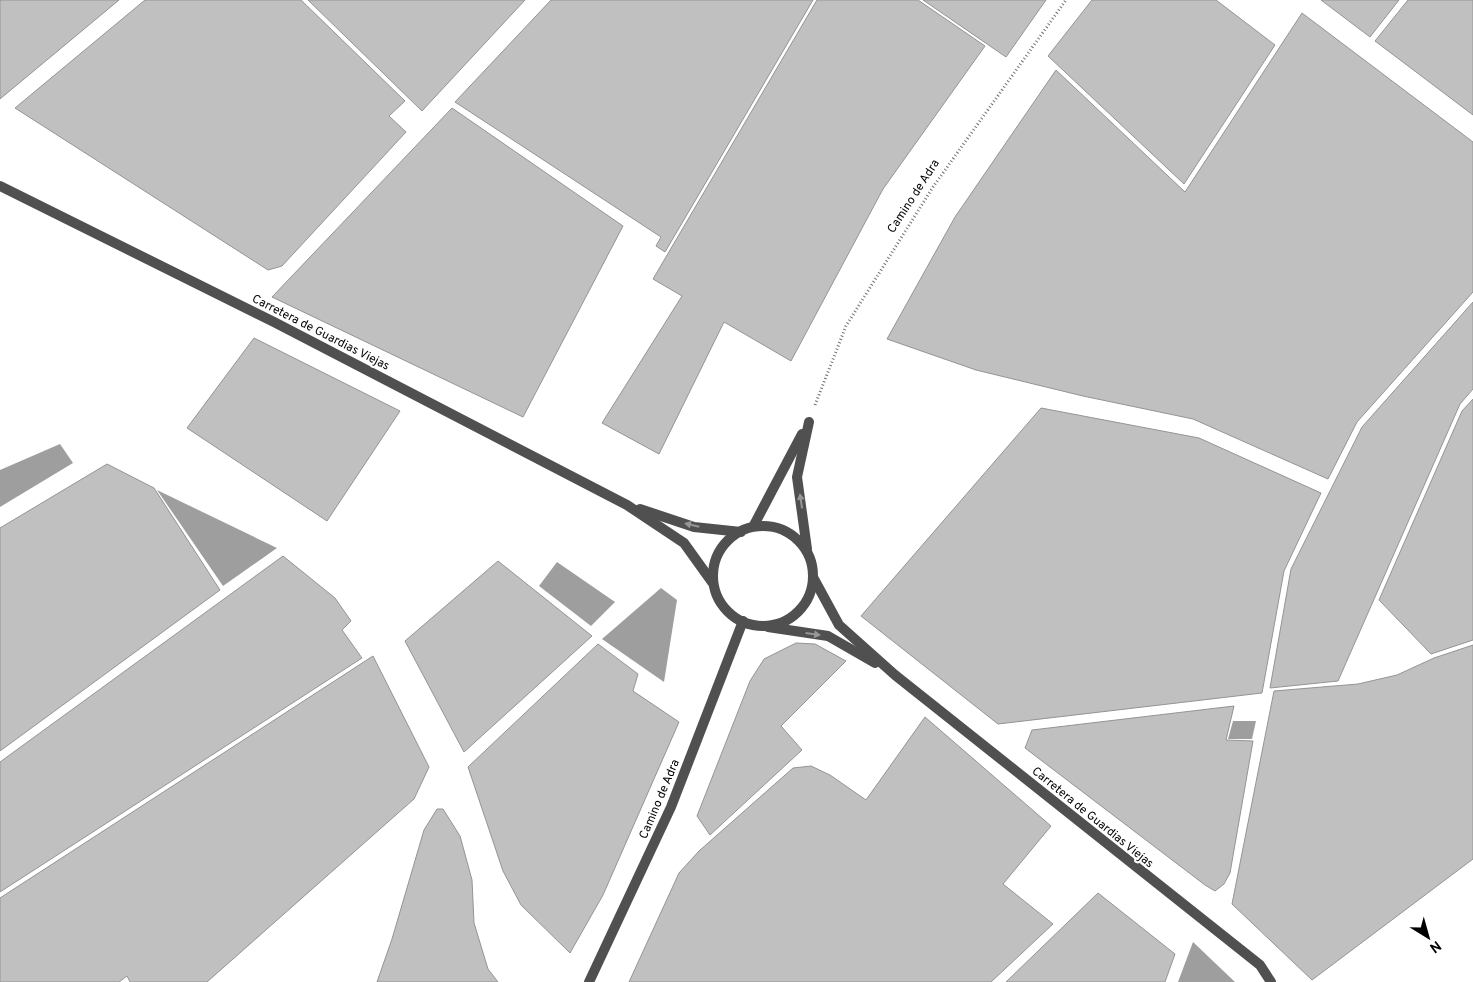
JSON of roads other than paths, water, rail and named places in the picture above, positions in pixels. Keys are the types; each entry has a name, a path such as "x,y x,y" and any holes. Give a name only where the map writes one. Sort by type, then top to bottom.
{"street":[{"name":"Carretera de Guardias Viejas","path":"0,186 283,326 628,505 684,543 712,582"},
{"path":"809,422 797,477 807,550 814,579 808,600 794,616 765,627 736,619 719,602 712,582 714,559 725,541 754,525 809,422"},
{"name":"Carretera de Guardias Viejas","path":"628,505 694,526 741,532"},
{"path":"754,525 785,529 807,550"},
{"name":"Carretera de Guardias Viejas","path":"814,579 839,625 895,675 1260,965 1271,982"},
{"name":"Camino de Adra","path":"589,982 671,807 743,621"},
{"name":"Carretera de Guardias Viejas","path":"765,627 828,636 895,675"}]}
